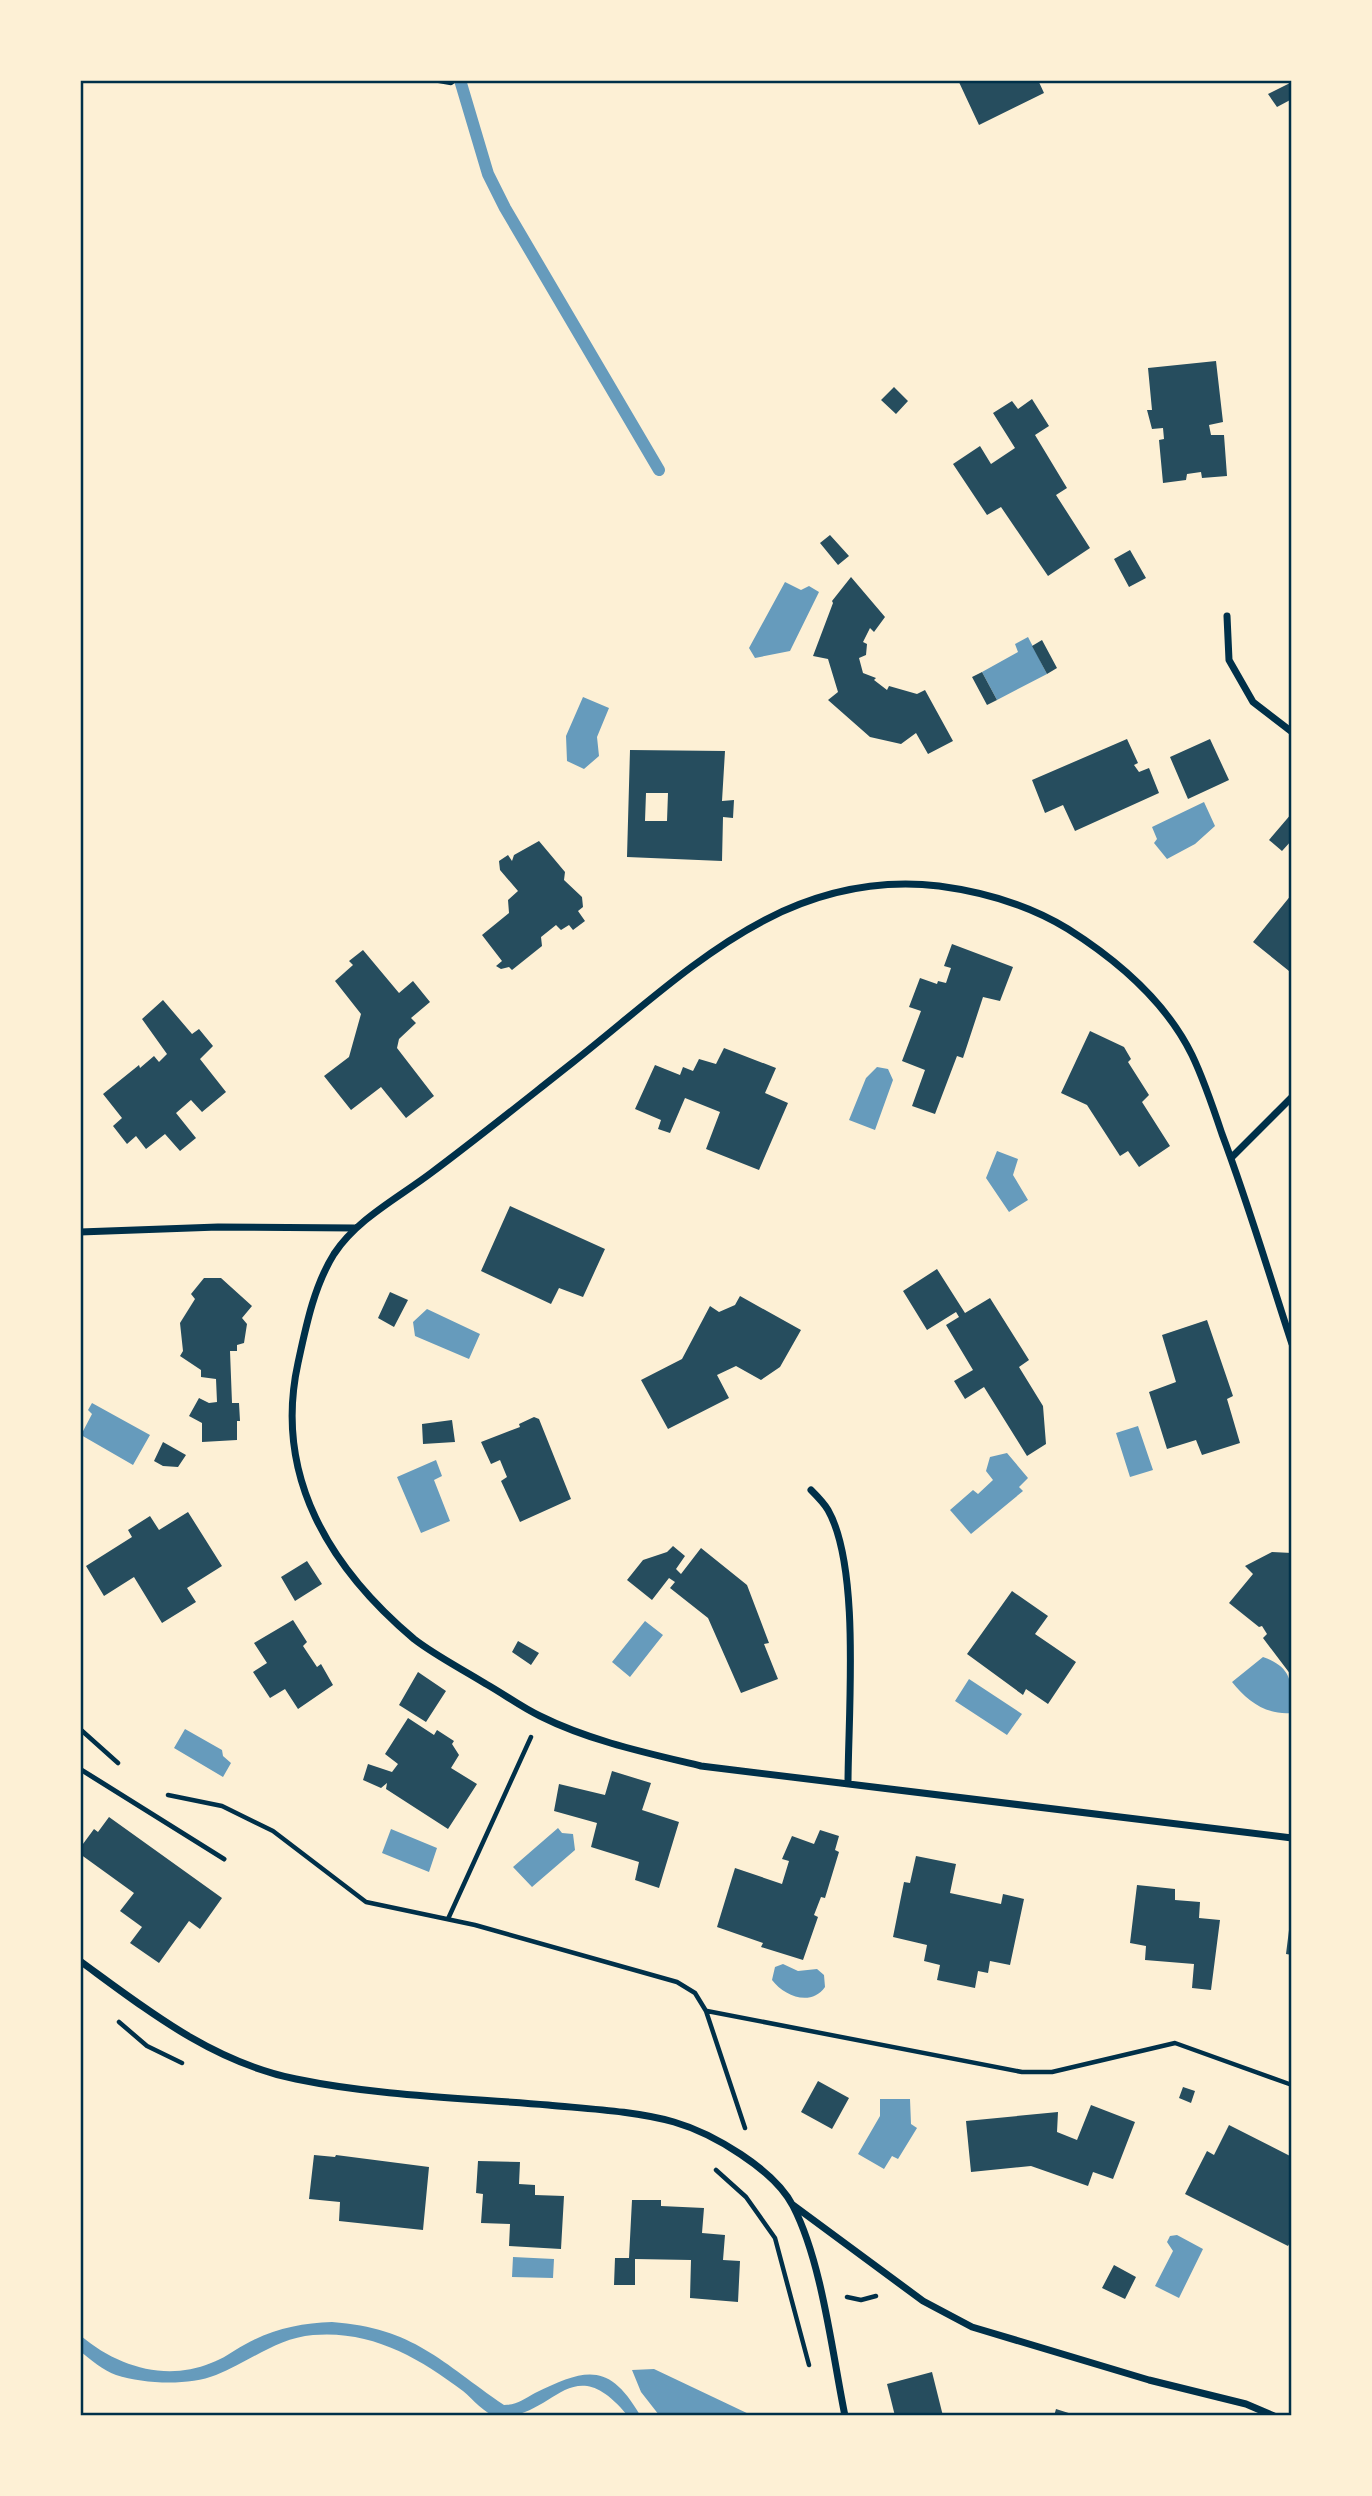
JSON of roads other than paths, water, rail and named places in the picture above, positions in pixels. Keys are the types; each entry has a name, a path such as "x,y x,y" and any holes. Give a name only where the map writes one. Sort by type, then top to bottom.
{"street":[{"path":"1227,616 1229,660 1253,702 1292,732"},
{"path":"1292,1344 1231,1158 1191,1054 1172,1021 1138,983 1098,949 1052,919 997,898 908,883 871,883 804,901 722,945 431,1173 355,1228 337,1250 323,1274 306,1325 294,1379 293,1419 296,1459 308,1499 327,1543 363,1591 418,1642 540,1717 621,1747 701,1766 1292,1838"},
{"path":"1231,1158 1292,1097"},
{"path":"80,1232 218,1227 355,1228"},
{"path":"811,1490 828,1509 838,1534 849,1594 848,1784"},
{"path":"80,1961 179,2033 207,2047 295,2079 376,2090 598,2109 675,2123 739,2153 769,2175 792,2204 915,2296 972,2327 1149,2380 1246,2404 1274,2416"},
{"path":"792,2204 807,2244 845,2416"}],"lane":[{"path":"80,1769 224,1858"}],"water":[{"path":"785,582 801,590 809,586 819,592 790,651 755,658 749,648"},
{"path":"1028,637 1047,674 997,700 982,672 1018,652 1015,644"},
{"path":"583,697 609,708 597,737 599,756 584,769 567,761 566,736"},
{"path":"1204,802 1215,826 1195,844 1167,859 1154,843 1157,839 1152,827"},
{"path":"877,1067 888,1069 893,1080 875,1130 849,1120 866,1078"},
{"path":"997,1151 1018,1159 1013,1175 1028,1200 1009,1212 986,1178"},
{"path":"427,1309 480,1334 469,1359 415,1336 413,1322"},
{"path":"92,1403 150,1435 133,1465 81,1435 92,1414 88,1410"},
{"path":"1138,1426 1153,1470 1130,1477 1116,1433"},
{"path":"1007,1453 1028,1478 1019,1487 1023,1491 971,1534 950,1510 973,1490 978,1494 993,1480 986,1471 990,1457"},
{"path":"436,1460 442,1476 434,1480 450,1521 421,1533 397,1477"},
{"path":"645,1621 663,1635 630,1677 612,1662"},
{"path":"1263,1657 1281,1666 1286,1672 1291,1686 1291,1713 1265,1709 1244,1695 1232,1682"},
{"path":"969,1679 1022,1714 1007,1735 955,1701"},
{"path":"185,1729 222,1750 223,1756 231,1763 223,1777 174,1748"},
{"path":"558,1828 562,1833 573,1834 575,1850 532,1887 513,1867"},
{"path":"391,1829 437,1848 429,1872 382,1853"},
{"path":"783,1964 798,1971 817,1969 824,1975 825,1987 813,1997 790,1995 772,1980 775,1967"},
{"path":"880,2099 910,2099 911,2124 917,2128 898,2159 892,2156 884,2169 858,2154 880,2116"},
{"path":"1177,2235 1203,2249 1179,2298 1155,2286 1173,2251 1167,2242 1170,2236"},
{"path":"513,2257 554,2259 553,2278 512,2277"},
{"path":"332,2322 385,2331 406,2340 444,2361 504,2405 517,2403 569,2378 595,2375 607,2378 618,2386 640,2415 627,2415 607,2395 591,2387 576,2387 533,2409 516,2415 497,2416 479,2406 429,2367 393,2348 355,2337 300,2337 275,2346 216,2375 180,2382 153,2382 116,2375 81,2352 81,2336 110,2356 142,2368 159,2371 194,2369 276,2331 298,2325"},
{"path":"654,2369 751,2415 659,2415 641,2392 632,2370"}],"waterway":[{"path":"460,80 488,174 505,208 659,470"}]}
